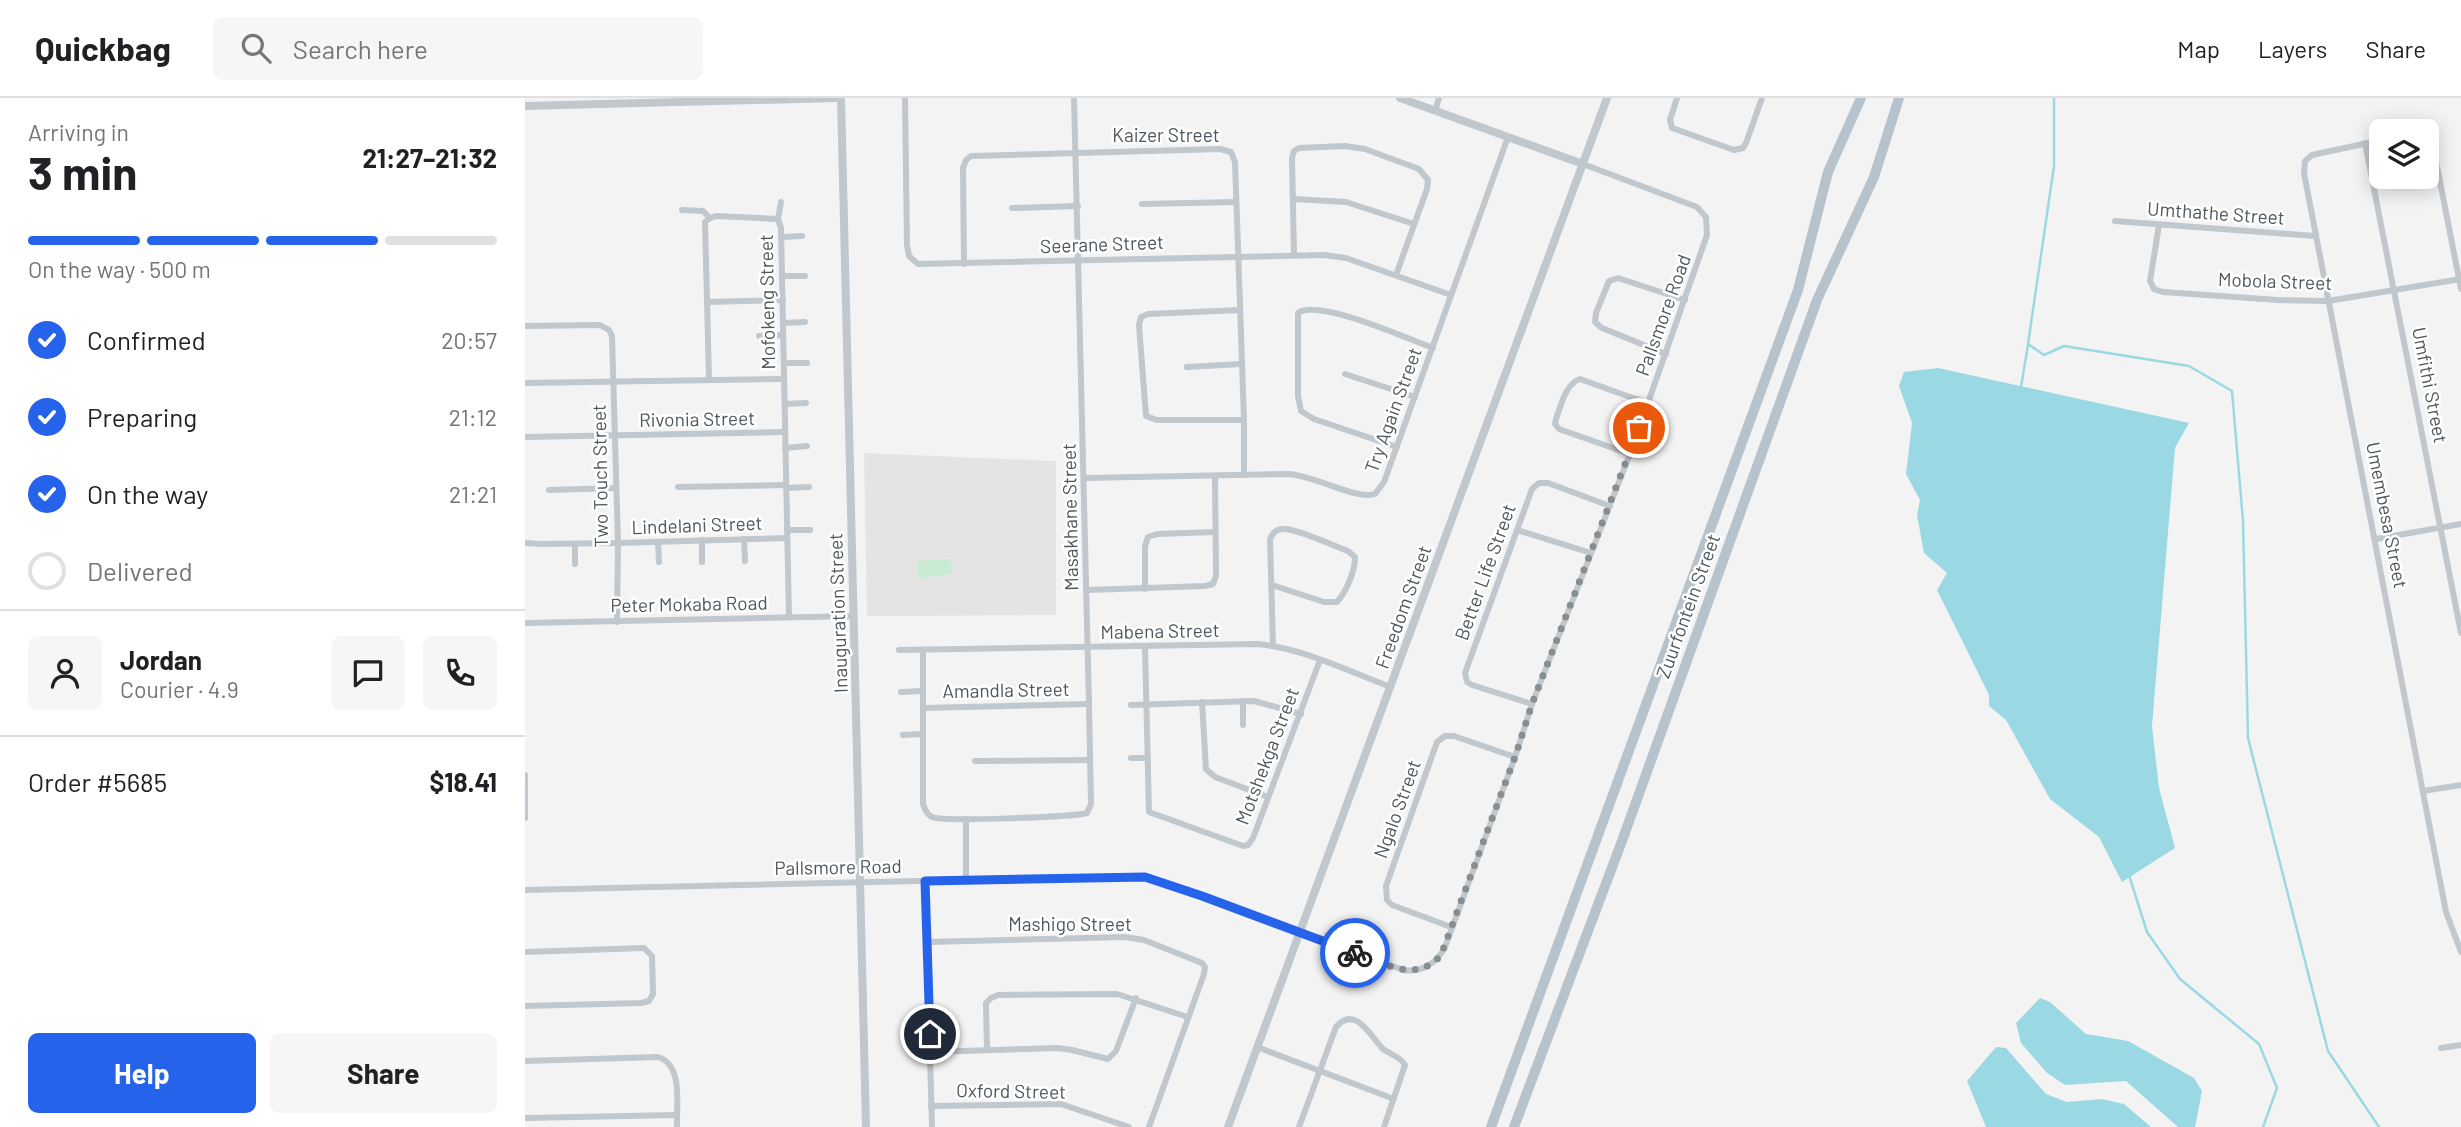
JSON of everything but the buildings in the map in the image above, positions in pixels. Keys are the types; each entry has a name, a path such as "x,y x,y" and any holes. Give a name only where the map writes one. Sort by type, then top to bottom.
{"main road":[{"name":"Zuurfontein Street","path":"1490,1127 1798,290 1828,172 1860,98"},
{"name":"Zuurfontein Street","path":"1514,1127 1626,828 1817,300 1874,177 1899,98"}],"street":[{"path":"525,106 662,100 838,98"},
{"name":"Inauguration Street","path":"838,98 862,882 866,1127"},
{"name":"Seerane Street","path":"905,98 909,256 914,262 923,265 1237,256 1335,256 1451,295"},
{"name":"Masakhane Street","path":"922,734 923,804 926,812 936,819 1087,813 1091,804 1074,98"},
{"name":"Pallsmore Road","path":"525,890 1145,877 1403,970 1414,971 1437,960 1515,757 1532,704 1630,454 1707,235 1708,222 1704,213 1692,205 1400,98"},
{"path":"1435,111 1439,98"},
{"name":"Freedom Street","path":"1228,1127 1608,98"},
{"path":"1677,98 1670,120 1672,128 1734,150 1745,146 1762,98"},
{"name":"Try Again Street","path":"1085,478 1300,475 1370,496 1382,487 1508,137"},
{"name":"Umembesa Street","path":"2369,142 2317,153 2305,161 2305,179 2446,912 2461,952"},
{"name":"Umfithi Street","path":"2365,143 2461,633"},
{"path":"1294,255 1294,151 1299,148 1354,147 1419,169 1426,175 1427,190 1396,275"},
{"name":"Kaizer Street","path":"964,264 963,168 971,156 1225,149 1231,152 1234,158 1236,202 1244,475"},
{"path":"2439,176 2461,289"},
{"path":"1294,199 1346,202 1414,224"},
{"path":"778,219 781,202"},
{"path":"1142,204 1236,202"},
{"path":"1012,208 1078,206"},
{"name":"Mofokeng Street","path":"682,210 701,211 709,218 778,219 782,237 789,618"},
{"path":"709,218 705,227 709,379"},
{"name":"Umthathe Street","path":"2115,221 2315,236"},
{"name":"Mobola Street","path":"2159,225 2150,277 2151,285 2158,291 2328,301 2460,279"},
{"path":"782,237 802,236"},
{"path":"782,276 805,276"},
{"path":"1666,354 1602,328 1595,322 1597,313 1609,281 1618,278 1685,300"},
{"path":"707,302 783,300"},
{"path":"1397,447 1314,419 1301,411 1297,396 1299,313 1308,309 1338,313 1433,348"},
{"path":"1240,310 1148,314 1141,317 1139,325 1146,416 1157,420 1244,420"},
{"path":"783,323 805,322"},
{"name":"Two Touch Street","path":"525,327 595,325 609,330 612,340 618,543 617,622"},
{"path":"759,336 783,335"},
{"path":"784,363 807,363"},
{"path":"1187,367 1241,364"},
{"path":"1345,374 1415,397"},
{"path":"525,383 784,379"},
{"path":"1630,454 1559,429 1556,427 1556,419 1570,384 1580,379 1647,403"},
{"path":"785,404 806,403"},
{"name":"Rivonia Street","path":"525,437 785,432"},
{"path":"785,448 807,446"},
{"path":"1087,590 1213,584 1216,576 1215,476"},
{"name":"Better Life Street","path":"1532,704 1472,685 1465,677 1532,489 1539,483 1548,483 1610,506"},
{"path":"678,487 809,487"},
{"path":"549,490 616,488"},
{"path":"2376,539 2461,524"},
{"name":"Lindelani Street","path":"525,542 575,544 744,539 810,530"},
{"path":"1272,585 1324,602 1337,603 1355,566 1356,557 1348,551 1288,530 1276,530 1270,539 1273,646"},
{"path":"1517,530 1591,554"},
{"path":"1146,589 1145,546 1149,537 1157,534 1215,533"},
{"path":"744,539 745,561"},
{"path":"702,540 702,562"},
{"path":"658,542 659,562"},
{"path":"575,544 575,564"},
{"name":"Peter Mokaba Road","path":"525,623 854,616"},
{"name":"Mabena Street","path":"899,650 1273,646 1391,687"},
{"name":"Motshekga Street","path":"1145,647 1149,812 1240,845 1248,845 1251,841 1301,714 1319,660"},
{"path":"903,735 922,734 923,650"},
{"path":"901,692 922,691"},
{"path":"1131,705 1243,701 1264,703 1301,714"},
{"path":"1243,701 1243,725"},
{"path":"1202,702 1206,769 1215,777 1268,797"},
{"name":"Amandla Street","path":"923,708 1089,704"},
{"name":"Ngalo Street","path":"1451,927 1392,905 1385,894 1437,743 1445,736 1454,736 1515,757"},
{"path":"1131,758 1147,758"},
{"path":"975,761 1090,760"},
{"path":"525,775 525,818"},
{"path":"2423,791 2461,785"},
{"path":"966,819 966,880"},
{"path":"925,881 932,1127"},
{"name":"Mashigo Street","path":"927,942 1125,937 1144,940 1197,959 1205,967 1149,1127"},
{"path":"525,952 644,948 652,956 653,993 649,1001 641,1003 525,1006"},
{"path":"987,1050 986,1003 998,995 1117,993 1188,1017"},
{"path":"930,1052 1066,1048 1108,1059 1116,1051 1136,998"},
{"path":"1301,1126 1338,1024 1346,1020 1357,1021 1367,1027 1385,1050 1403,1061 1406,1068 1384,1127"},
{"path":"2441,1048 2461,1045"},
{"path":"1257,1047 1394,1099"},
{"path":"525,1061 662,1058 670,1063 674,1072 677,1127"},
{"name":"Oxford Street","path":"931,1106 1061,1104 1129,1127"},
{"path":"525,1118 676,1115"}],"shaded area":[{"path":"864,453 1056,461 1056,615 867,616"}],"green space":[{"path":"951,559 952,574 918,578 917,561"}],"water":[{"path":"1938,368 2189,423 2175,448 2152,726 2159,788 2175,848 2122,882 2099,837 2050,799 2006,720 1989,706 1989,695 1937,590 1947,573 1924,553 1917,515 1920,500 1906,474 1912,423 1899,386 1904,372"},
{"path":"2040,998 2050,1002 2086,1034 2128,1041 2194,1078 2202,1091 2195,1127 2178,1127 2126,1081 2065,1085 2047,1073 2021,1043 2016,1023"},
{"path":"1996,1047 2006,1048 2046,1094 2067,1102 2102,1099 2124,1104 2151,1127 1986,1127 1967,1081"}],"waterway":[{"path":"2054,98 2054,166 2028,344 2044,355 2064,346 2189,366 2232,391 2243,521 2248,738 2328,1051 2379,1127"},
{"path":"2021,387 2028,345"},
{"path":"2129,875 2147,932 2180,979 2259,1044 2277,1088 2263,1127"}],"way so far":[{"path":"1355,953 1408,971 1425,967 1441,955 1532,704 1639,428"}],"route":[{"path":"930,1034 925,881 1145,877 1355,953"}]}
